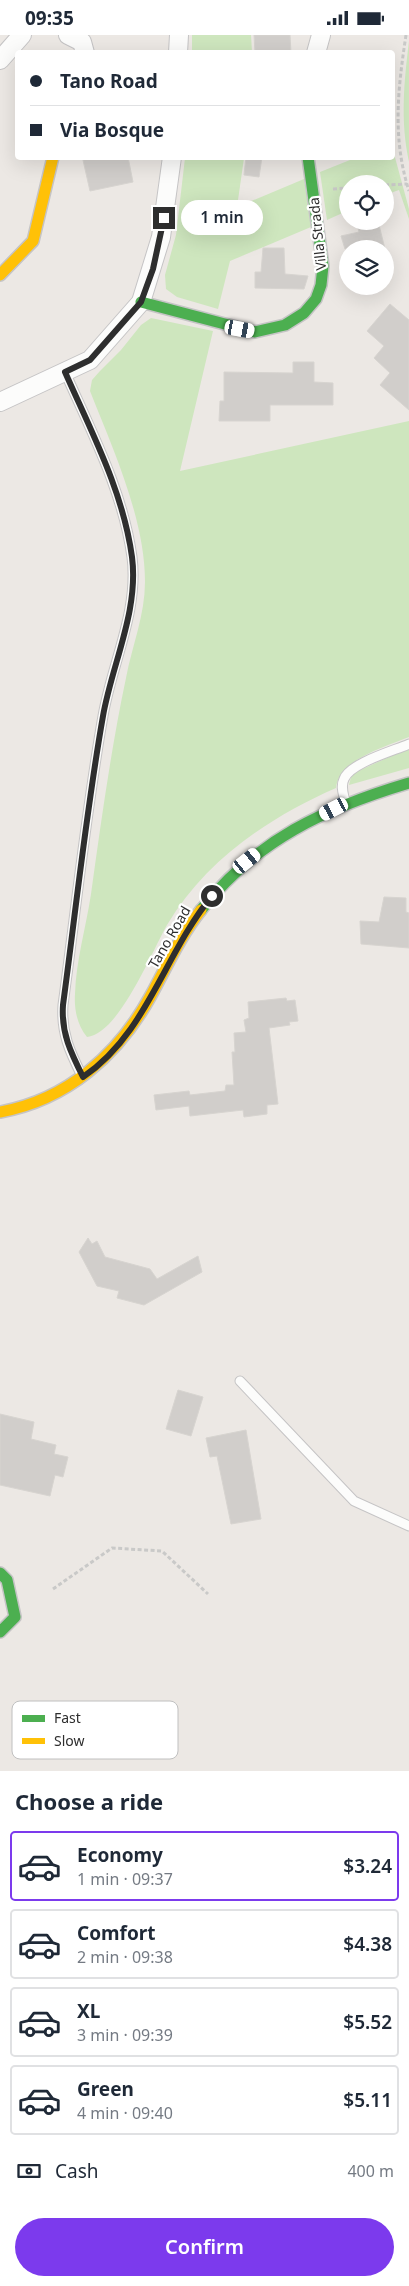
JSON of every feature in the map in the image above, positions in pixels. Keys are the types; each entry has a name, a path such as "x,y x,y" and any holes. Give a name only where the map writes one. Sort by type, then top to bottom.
{"street":[{"path":"0,60 22,35"},
{"path":"68,35 82,42 84,50"},
{"path":"178,50 179,35"},
{"path":"317,50 322,35"},
{"path":"0,275 33,241 52,160"},
{"path":"0,402 90,360 141,302 161,237 172,160"},
{"name":"Villa Strada","path":"141,302 255,332 285,325 304,313 316,299 321,285 323,266 308,160"},
{"name":"Tano Road","path":"0,1112 45,1098 83,1077 110,1056 136,1022 205,905 230,876 258,852 278,839 346,803 409,783"},
{"path":"0,1573 7,1580 15,1617 0,1632"}],"lane":[{"path":"65,372 114,484 127,532 133,575 130,609 103,717 63,1005 62,1024 66,1042 83,1077"},
{"path":"346,803 342,788 343,780 353,768 409,744"},
{"path":"240,1381 354,1501 409,1526"}],"path":[{"path":"406,35 398,83 397,113 400,156 409,191"},
{"path":"394,185 407,184"},
{"path":"53,1589 112,1548 162,1551 208,1594"}],"green space":[{"path":"192,35 251,35 252,50 192,50"},
{"path":"409,41 409,162 404,132 404,86"},
{"path":"395,157 409,209 409,219 399,190 394,192 394,175 339,175 339,215 327,220 320,172 350,160 395,160"},
{"path":"185,160 244,160 237,207 304,179 311,227 230,261 218,309 177,297 166,289 165,275 176,235"},
{"path":"151,318 213,331 180,471 409,421 409,737 365,755 354,762 345,769 339,778 336,788 286,813 263,827 220,861 200,880 167,925 144,971 111,1022 99,1032 87,1037 79,1022 75,1005 77,969 91,894 116,732 141,618 145,582 144,558 134,509 118,460 90,391 92,380 121,350 141,325"},
{"path":"409,748 409,768 349,785 351,777 356,772"}],"building":[{"path":"254,35 290,35 291,50 255,50"},
{"path":"83,160 129,160 133,182 90,191"},
{"path":"246,160 262,160 259,177 244,175"},
{"path":"358,230 380,230 383,240 342,240 341,236 359,232"},
{"path":"263,248 284,248 285,274 308,276 304,289 255,288 255,272 261,272"},
{"path":"390,304 409,320 409,410 380,385 390,373 374,358 384,346 367,331"},
{"path":"293,362 314,362 314,382 333,383 333,405 270,405 270,421 219,421 220,401 224,401 224,372 293,373"},
{"path":"384,897 406,898 406,912 409,913 409,948 361,944 360,921 379,922"},
{"path":"286,998 287,1001 295,1000 298,1021 289,1022 290,1025 269,1028 278,1104 267,1105 267,1114 244,1117 243,1110 190,1116 189,1106 156,1110 154,1095 189,1091 190,1095 225,1091 226,1085 234,1085 232,1052 235,1052 234,1033 246,1032 244,1020 249,1018 248,1002"},
{"path":"88,1238 92,1244 97,1241 105,1257 150,1269 157,1279 198,1256 202,1272 144,1305 117,1298 119,1291 97,1286 79,1252"},
{"path":"178,1390 203,1397 191,1436 166,1429"},
{"path":"0,1414 34,1422 31,1439 56,1445 54,1454 68,1457 63,1477 55,1475 50,1496 0,1485"},
{"path":"246,1430 261,1519 231,1524 217,1456 210,1457 206,1438"}],"traffic: fast":[{"path":"141,302 255,332 285,325 304,313 316,299 321,285 323,266 308,160"},
{"path":"201,910 222,885 245,864 294,830 349,804 409,783"},
{"path":"0,1573 7,1580 15,1617 0,1632"}],"traffic: slow":[{"path":"0,275 33,241 52,160"},
{"path":"0,1112 24,1106 68,1086 106,1056 137,1018 180,941 201,910"}],"route":[{"path":"164,218 153,269 141,302 90,360 65,372 114,484 132,556 133,575 130,609 103,717 63,1005 62,1024 66,1042 83,1077 110,1056 124,1039 150,1000 191,928 212,896"}]}
